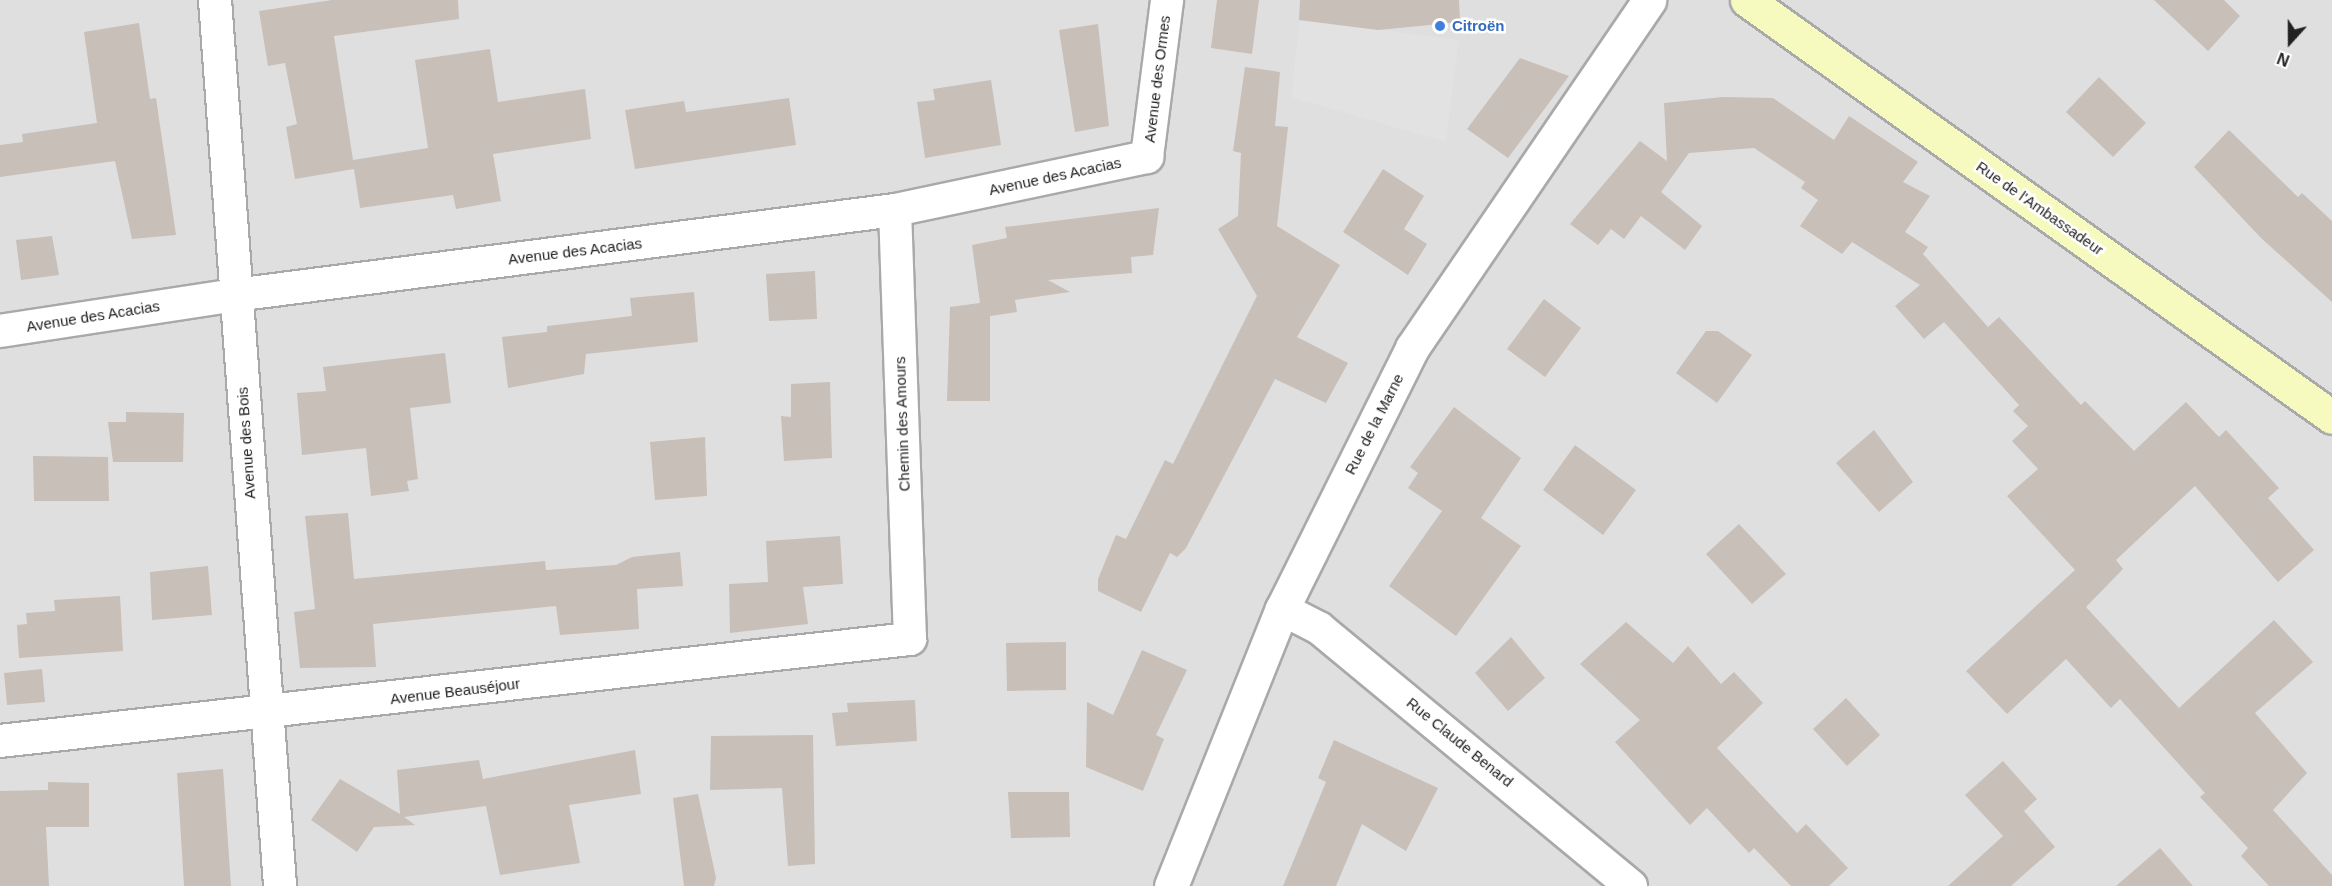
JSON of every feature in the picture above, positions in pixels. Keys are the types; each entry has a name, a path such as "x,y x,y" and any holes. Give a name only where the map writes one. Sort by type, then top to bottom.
{"main road":[{"name":"Rue de l'Ambassadeur","path":"1747,0 2332,417"}],"street":[{"name":"Avenue des Bois","path":"215,0 279,886"},
{"name":"Avenue des Ormes","path":"1147,157 1167,0"},
{"name":"Rue de la Marne","path":"1171,886 1282,609 1412,348 1649,0"},
{"name":"Avenue des Acacias","path":"0,331 235,295 895,210 1147,157"},
{"name":"Chemin des Amours","path":"895,210 910,639"},
{"name":"Rue Claude Benard","path":"1282,609 1319,628 1632,886"},
{"name":"Avenue Beauséjour","path":"0,741 267,713 910,639"}],"shaded area":[{"path":"0,0 2332,0 2332,886 0,886"},
{"path":"1302,0 1334,24 1459,40 1446,142 1291,97"}],"building":[{"path":"332,0 458,0 459,19 334,36 353,160 428,148 415,60 490,49 498,102 585,89 591,139 493,154 501,201 456,209 453,195 360,208 354,169 295,179 286,127 297,124 285,63 268,66 259,11"},
{"path":"1217,0 1259,0 1252,54 1211,48"},
{"path":"1300,0 1459,0 1460,22 1378,30 1299,20"},
{"path":"2154,0 2224,0 2240,16 2208,51"},
{"path":"139,23 150,99 156,98 176,235 132,239 115,161 0,177 0,145 23,142 22,134 97,123 84,32"},
{"path":"1098,24 1109,126 1075,132 1059,30"},
{"path":"1520,58 1569,76 1508,158 1467,129"},
{"path":"1245,67 1280,72 1275,126 1288,127 1277,226 1340,265 1297,337 1348,363 1326,403 1275,379 1186,548 1177,557 1170,553 1141,612 1098,591 1098,579 1116,535 1126,539 1165,460 1173,464 1257,296 1218,229 1238,216 1241,153 1233,151"},
{"path":"2099,77 2146,123 2113,157 2066,112"},
{"path":"991,80 1001,145 925,158 917,102 935,100 933,89"},
{"path":"1723,97 1773,98 1834,140 1849,116 1918,162 1903,182 1930,196 1905,232 1928,247 1923,254 1988,327 1999,317 2081,405 2085,401 2134,451 2186,402 2219,437 2226,430 2279,488 2268,498 2314,550 2278,582 2195,486 2116,560 2123,569 2086,607 2179,708 2274,620 2313,662 2255,713 2307,773 2273,810 2332,875 2332,886 2269,886 2241,856 2248,848 2200,797 2205,793 2120,699 2111,708 2066,659 2007,714 1966,671 2075,570 2007,496 2038,469 2012,441 2028,426 2013,411 2019,405 1944,322 1924,339 1895,306 1920,285 1852,242 1842,254 1800,226 1818,200 1801,188 1805,182 1754,148 1689,153 1661,192 1702,226 1685,250 1641,216 1624,239 1611,229 1598,245 1570,224 1640,141 1667,161 1664,103"},
{"path":"789,98 796,145 635,169 625,110 684,101 686,112"},
{"path":"2229,130 2298,197 2302,193 2332,221 2332,302 2261,238 2194,167"},
{"path":"1383,169 1424,196 1404,229 1427,244 1408,275 1343,232"},
{"path":"1159,208 1153,255 1131,257 1132,273 1048,280 1070,292 1015,300 1017,312 990,316 990,401 947,401 950,307 980,303 972,245 1007,238 1005,227"},
{"path":"52,236 59,275 21,280 16,240"},
{"path":"815,271 817,319 769,321 766,274"},
{"path":"694,292 698,342 586,354 584,374 508,388 502,337 547,332 547,326 632,316 630,298"},
{"path":"1544,299 1581,328 1545,377 1507,349"},
{"path":"1706,331 1718,331 1752,355 1717,403 1676,373"},
{"path":"445,353 451,403 410,408 418,479 407,481 409,491 371,496 366,448 302,455 297,393 326,391 323,367"},
{"path":"830,382 832,458 784,461 781,416 791,417 791,384"},
{"path":"1454,407 1521,458 1481,518 1521,546 1456,636 1389,586 1442,511 1408,488 1418,473 1410,467"},
{"path":"126,412 184,413 183,462 113,462 108,422 126,422"},
{"path":"1874,430 1913,482 1879,512 1836,463"},
{"path":"705,437 707,496 655,500 650,442"},
{"path":"1575,445 1636,490 1603,535 1543,490"},
{"path":"33,456 108,457 109,501 34,501"},
{"path":"348,513 354,579 545,561 546,570 616,565 632,557 680,552 683,586 637,589 639,629 560,635 556,606 373,624 376,667 300,668 294,612 315,609 305,516"},
{"path":"1739,524 1786,574 1752,604 1706,554"},
{"path":"840,536 843,584 803,587 808,624 730,633 729,584 768,582 766,541"},
{"path":"208,566 212,615 152,620 150,572"},
{"path":"120,596 123,651 19,658 17,625 27,624 26,613 55,611 54,600"},
{"path":"1626,622 1673,663 1688,646 1721,684 1734,672 1763,703 1717,748 1797,833 1806,824 1848,868 1829,886 1791,886 1754,848 1749,853 1707,808 1690,825 1615,742 1640,720 1580,664"},
{"path":"1511,637 1545,678 1508,711 1475,673"},
{"path":"1066,642 1066,690 1007,691 1006,643"},
{"path":"1142,650 1187,670 1156,735 1164,739 1143,791 1086,767 1087,702 1113,715"},
{"path":"42,669 45,702 7,705 4,673"},
{"path":"1846,698 1880,735 1847,766 1813,729"},
{"path":"915,700 917,741 836,746 832,713 848,712 847,703"},
{"path":"813,735 815,864 788,866 782,788 710,790 711,736"},
{"path":"1334,740 1438,788 1406,851 1362,824 1336,886 1283,886 1326,782 1318,778"},
{"path":"635,750 641,794 569,805 580,863 500,875 486,806 404,817 415,825 374,827 357,852 311,820 340,779 400,814 397,770 479,760 483,779"},
{"path":"2003,761 2037,799 2024,811 2055,847 2011,886 1948,886 2003,836 1965,795"},
{"path":"223,769 231,886 184,886 177,773"},
{"path":"48,782 89,783 89,827 46,827 49,886 0,886 0,791 48,790"},
{"path":"1008,792 1069,792 1070,837 1011,838"},
{"path":"698,794 716,878 714,886 684,886 673,798"},
{"path":"2160,848 2193,886 2116,886"}],"place":[{"name":"Citroën","path":"1440,26"}]}
